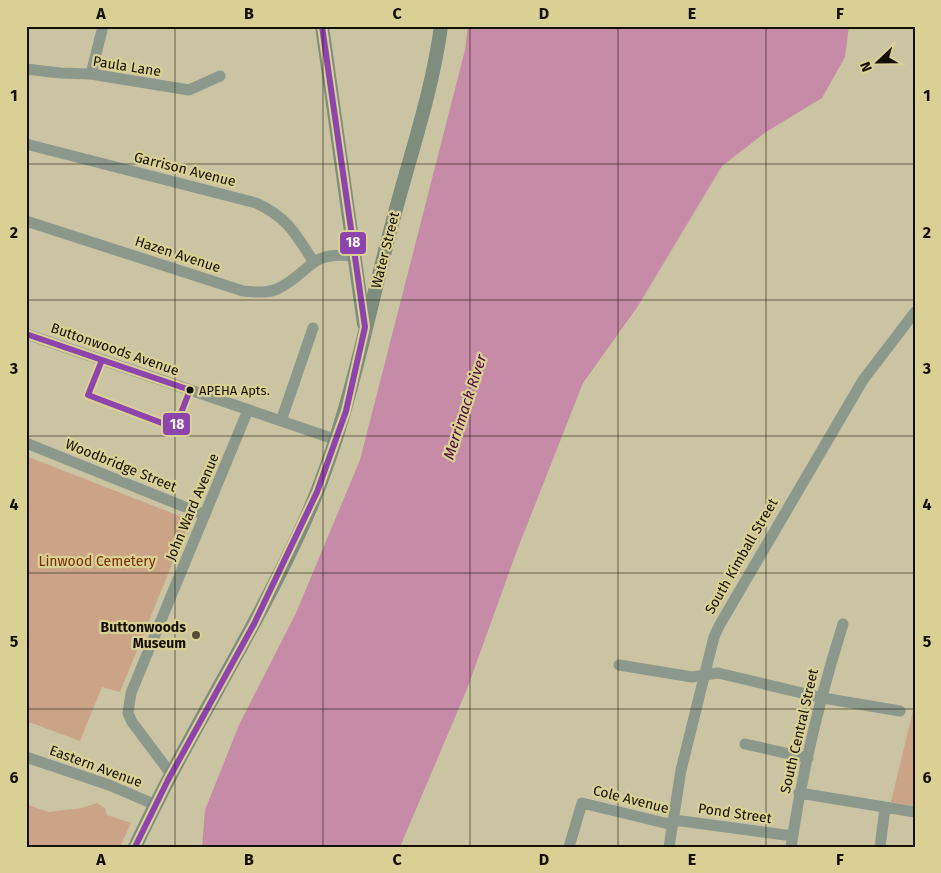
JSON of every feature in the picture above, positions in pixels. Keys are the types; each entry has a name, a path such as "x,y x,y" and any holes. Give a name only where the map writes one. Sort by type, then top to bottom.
{"main road":[{"path":"322,26 353,256 365,327"},
{"name":"Water Street","path":"135,847 172,774 254,624 318,492 337,440 365,327 432,77 440,26"}],"street":[{"path":"91,74 103,26"},
{"name":"Paula Lane","path":"26,69 91,74 189,90 220,76"},
{"name":"Garrison Avenue","path":"26,144 256,203 286,220 313,261"},
{"name":"Hazen Avenue","path":"26,222 243,291 268,292 280,288 313,261"},
{"path":"313,261 338,254 353,256"},
{"name":"South Kimball Street","path":"669,847 681,770 716,631 764,544 863,380 915,312"},
{"path":"282,421 313,328"},
{"name":"Buttonwoods Avenue","path":"26,334 337,440"},
{"name":"John Ward Avenue","path":"172,774 135,727 128,712 130,693 248,410"},
{"name":"Woodbridge Street","path":"26,443 204,515"},
{"name":"South Central Street","path":"792,841 799,793 827,676 843,624"},
{"path":"619,665 692,677 718,674 823,698 900,711"},
{"path":"745,744 808,758"},
{"name":"Eastern Avenue","path":"26,757 109,785 156,805"},
{"path":"799,793 915,812"},
{"name":"Cole Avenue","path":"568,847 582,803 673,822"},
{"path":"880,847 885,808"},
{"name":"Pond Street","path":"673,822 792,841"}],"green space":[{"name":"Linwood Cemetery","path":"26,456 190,520 120,692 102,687 80,741 26,721"},
{"path":"915,702 915,806 891,802"},
{"path":"97,803 105,808 107,815 131,823 120,847 26,847 26,804 48,812 82,808"}],"water":[{"name":"Merrimack River","path":"468,26 849,26 845,57 822,98 766,132 722,166 638,306 583,383 516,553 467,689 400,847 202,847 205,810 239,725 296,613 360,460 465,50"}],"transit line":[{"name":"18","path":"135,847 168,780 254,624 317,492 346,411 365,327 322,26"},
{"name":"18","path":"26,334 190,390 175,428 88,395 102,360"}],"place":[{"name":"APEHA Apts.","path":"190,390"},
{"name":"Buttonwoods Museum","path":"196,635"}]}
